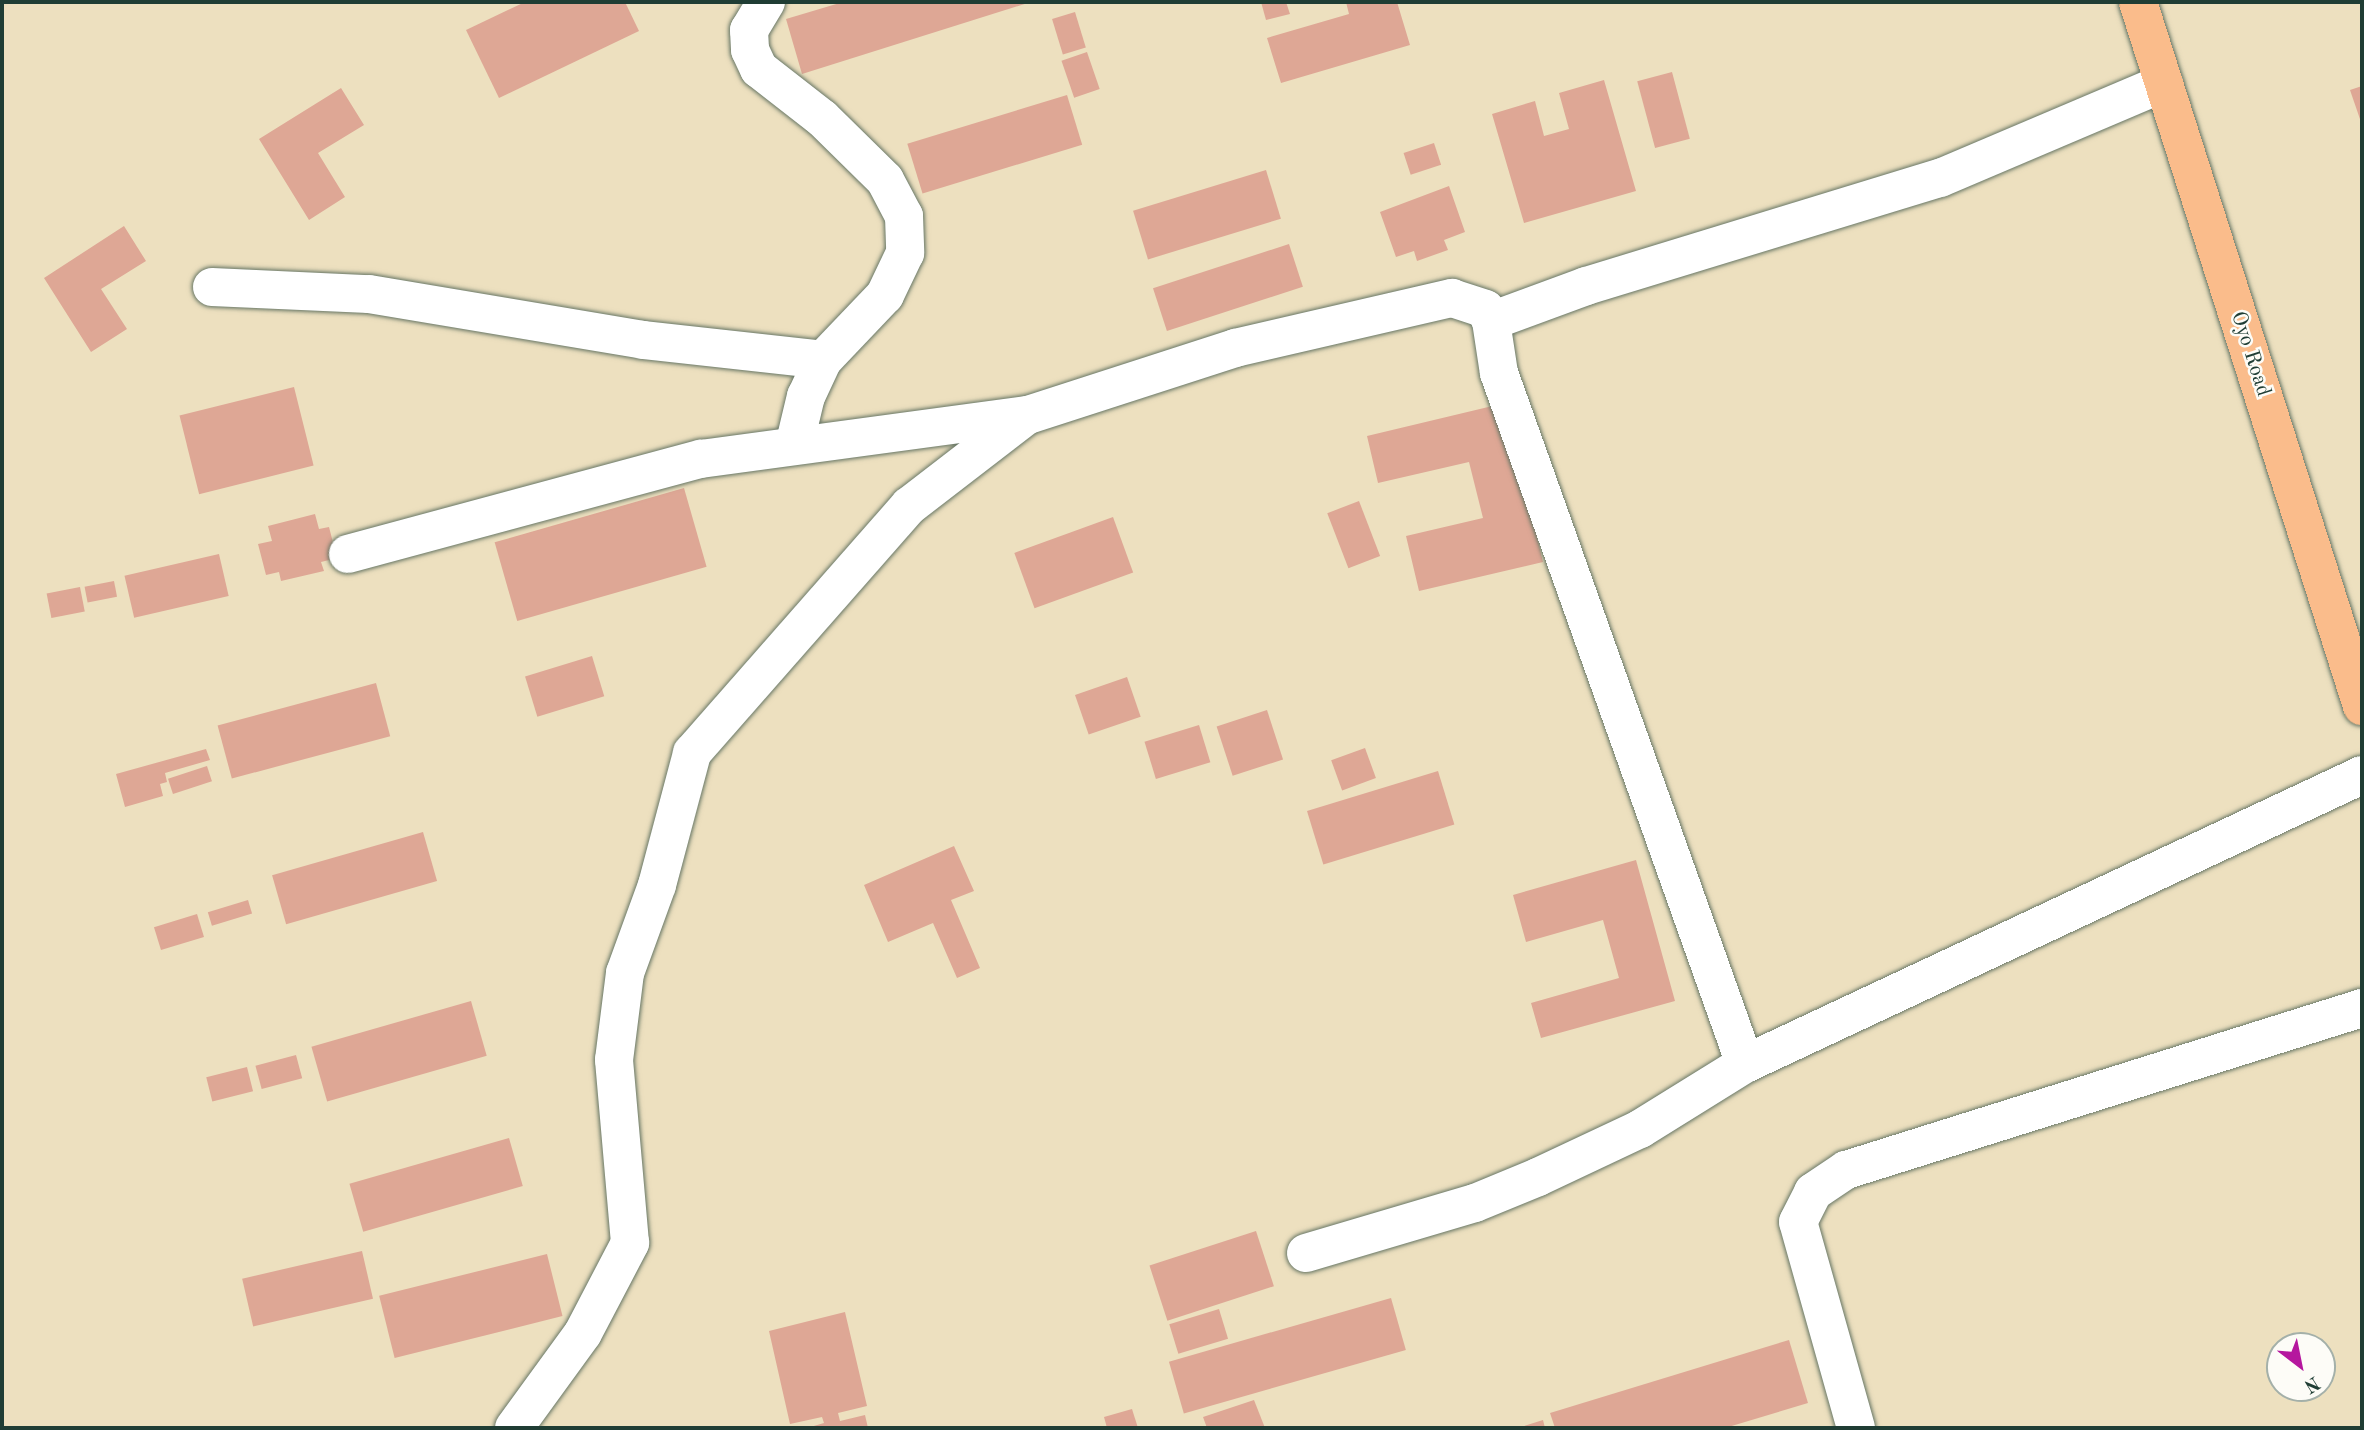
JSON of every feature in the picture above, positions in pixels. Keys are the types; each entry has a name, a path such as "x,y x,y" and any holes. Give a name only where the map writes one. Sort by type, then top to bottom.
{"highway":[{"name":"Oyo Road","path":"2138,2 2362,706"}],"street":[{"path":"766,2 749,30 750,51 759,69 822,118 885,180 904,216 905,253 885,295 823,360 806,396 794,446"},
{"path":"1492,321 1586,286 1940,178 2164,83"},
{"path":"212,286 369,295 643,340 823,360"},
{"path":"348,554 701,459 1028,415 1235,348 1452,298 1485,309 1492,321 1499,373 1745,1064"},
{"path":"514,1428 583,1333 630,1243 614,1060 625,974 657,885 692,753 909,506 1028,415"},
{"path":"1306,1253 1475,1203 1538,1177 1640,1129 1745,1064 2362,775"},
{"path":"1856,1428 1798,1222 1813,1192 1846,1170 2362,1008"}],"building":[{"path":"525,2 625,2 639,31 499,98 466,30"},
{"path":"843,2 1031,2 802,74 786,19"},
{"path":"1261,2 1286,2 1290,14 1266,20"},
{"path":"1346,2 1397,2 1410,45 1281,83 1267,38 1349,14"},
{"path":"1075,12 1086,47 1063,54 1052,19"},
{"path":"1087,52 1100,89 1074,98 1061,61"},
{"path":"1672,72 1690,139 1655,148 1637,81"},
{"path":"1604,80 1636,191 1524,223 1492,114 1535,101 1544,136 1569,129 1559,93"},
{"path":"2362,86 2362,125 2350,90"},
{"path":"341,88 364,125 318,153 345,197 309,220 259,139"},
{"path":"1067,95 1082,145 923,194 907,144"},
{"path":"1434,143 1441,165 1411,175 1404,153"},
{"path":"1266,170 1281,219 1148,259 1133,211"},
{"path":"1449,186 1465,232 1444,240 1448,250 1417,261 1414,251 1396,257 1380,212"},
{"path":"124,226 146,261 101,289 127,329 91,352 44,278"},
{"path":"1289,244 1303,287 1167,331 1153,288"},
{"path":"294,387 314,466 199,494 180,416"},
{"path":"1505,403 1543,562 1419,591 1406,536 1483,518 1469,462 1378,483 1367,436"},
{"path":"684,488 707,567 517,621 495,542"},
{"path":"1359,501 1380,556 1348,568 1327,513"},
{"path":"315,514 319,529 329,527 337,558 321,562 324,571 281,581 279,572 266,575 258,544 272,541 268,526"},
{"path":"1113,517 1133,572 1035,608 1014,553"},
{"path":"219,554 229,596 134,618 124,576"},
{"path":"114,581 117,597 88,602 85,587"},
{"path":"80,587 85,612 51,618 47,593"},
{"path":"592,656 604,696 537,717 525,676"},
{"path":"1127,677 1141,717 1089,735 1075,695"},
{"path":"376,683 390,736 232,779 218,725"},
{"path":"1267,710 1283,759 1233,776 1217,726"},
{"path":"1199,725 1210,762 1156,779 1144,742"},
{"path":"1365,748 1376,778 1342,790 1331,760"},
{"path":"206,749 210,760 165,773 167,782 160,784 163,796 125,807 116,774"},
{"path":"207,766 212,781 173,794 168,779"},
{"path":"1438,771 1454,825 1323,865 1307,811"},
{"path":"423,832 437,881 286,924 272,875"},
{"path":"954,846 974,891 951,900 980,968 957,978 933,923 888,942 864,885"},
{"path":"1636,860 1675,1001 1541,1038 1531,1003 1619,978 1603,920 1526,942 1513,895"},
{"path":"248,900 252,913 212,926 208,912"},
{"path":"197,914 204,937 161,950 154,927"},
{"path":"471,1001 487,1056 327,1102 311,1047"},
{"path":"296,1055 302,1078 262,1089 255,1066"},
{"path":"247,1067 253,1091 212,1101 206,1077"},
{"path":"509,1138 523,1186 363,1232 349,1184"},
{"path":"1256,1231 1274,1286 1167,1321 1149,1266"},
{"path":"362,1251 373,1299 253,1326 242,1279"},
{"path":"547,1254 562,1316 395,1358 379,1296"},
{"path":"1391,1298 1406,1350 1184,1414 1169,1362"},
{"path":"1219,1309 1228,1339 1178,1354 1169,1324"},
{"path":"845,1312 867,1406 838,1413 840,1421 865,1415 868,1428 807,1428 824,1423 822,1417 790,1424 769,1331"},
{"path":"1789,1340 1808,1403 1725,1428 1555,1428 1550,1413"},
{"path":"1254,1400 1265,1428 1207,1428 1203,1417"},
{"path":"1132,1409 1138,1428 1107,1428 1104,1417"},
{"path":"1543,1420 1545,1428 1518,1428"}]}
